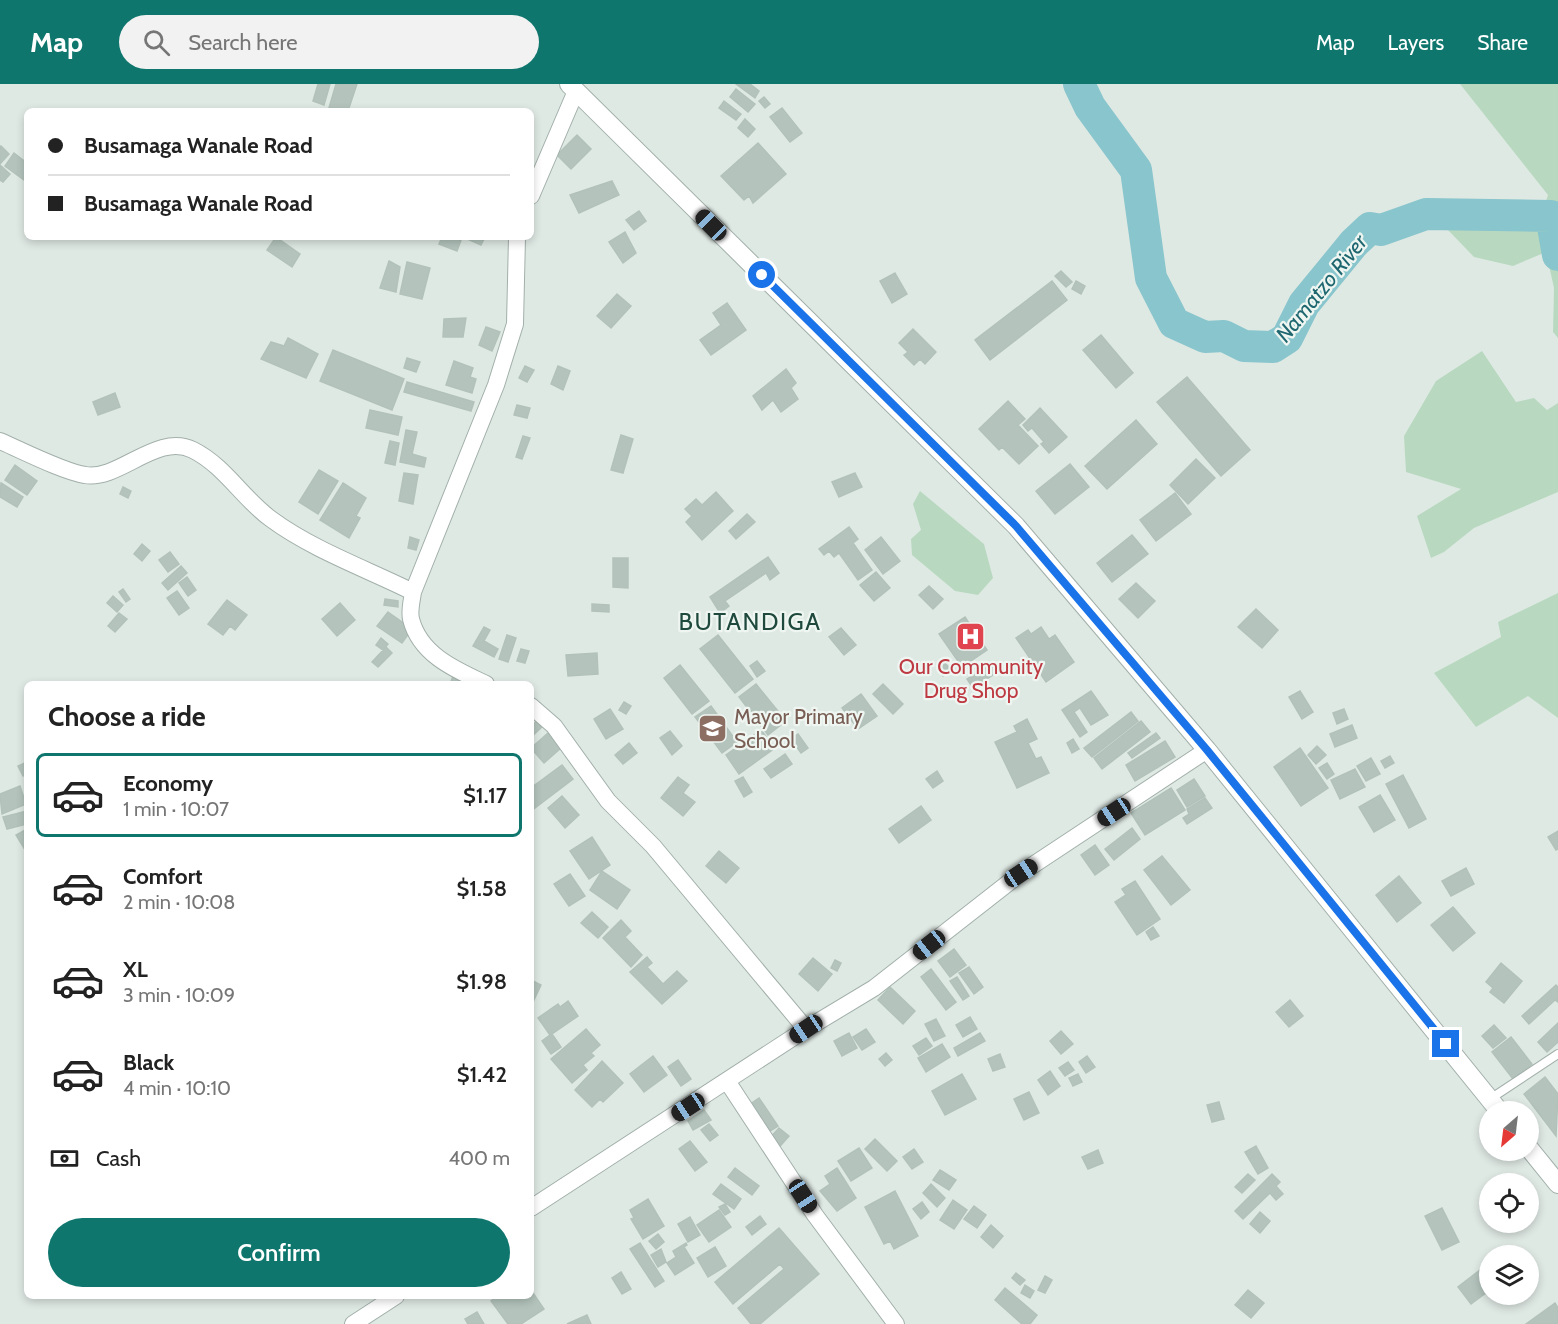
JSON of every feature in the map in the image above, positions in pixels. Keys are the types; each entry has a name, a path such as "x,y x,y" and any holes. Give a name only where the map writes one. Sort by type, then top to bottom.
{"street":[{"path":"534,188 572,87 1016,526 1207,750 1492,1101"},
{"path":"479,681 449,667 426,649 410,618 413,592 496,384 514,324 517,240"},
{"path":"0,441 85,475 101,474 171,446 192,449 221,471 270,519 323,549 413,592"},
{"path":"534,709 554,726 608,801 653,846 806,1029"},
{"path":"534,1206 806,1029 874,988 1021,873 1207,750"},
{"path":"727,1081 815,1215 896,1324"},
{"path":"1539,1161 1558,1184"},
{"path":"353,1324 391,1299"}],"lane":[{"path":"1500,1101 1558,1054"}],"green space":[{"path":"1460,84 1558,84 1558,338 1553,332 1554,288 1546,252 1513,266 1474,257 1447,229 1485,203 1544,207 1548,195"},
{"path":"1482,351 1516,402 1534,398 1547,410 1558,403 1558,492 1474,528 1444,552 1431,558 1417,516 1461,489 1406,472 1404,436 1436,381"},
{"path":"920,491 984,544 993,578 978,595 955,591 912,555 911,539 921,530 913,504"},
{"path":"1558,593 1558,718 1528,696 1476,727 1434,673 1501,637 1498,622"}],"building":[{"path":"318,84 330,84 324,105 313,101"},
{"path":"336,84 357,84 349,108 329,108"},
{"path":"736,84 750,84 759,91 755,98"},
{"path":"736,89 755,104 748,112 730,97"},
{"path":"764,97 770,104 765,108 759,101"},
{"path":"724,101 741,114 736,120 719,108"},
{"path":"782,108 802,133 790,142 770,117"},
{"path":"745,119 755,129 748,137 738,128"},
{"path":"577,135 591,149 571,169 557,155"},
{"path":"758,143 786,174 753,203 749,196 744,200 721,176"},
{"path":"1,146 9,154 0,164 0,148"},
{"path":"14,153 24,161 24,180 5,166"},
{"path":"0,165 10,174 3,182 0,180"},
{"path":"612,181 619,195 579,213 570,195"},
{"path":"639,211 646,221 634,230 626,220"},
{"path":"625,232 636,253 623,263 609,242"},
{"path":"274,240 280,240 300,254 292,267 267,250"},
{"path":"441,240 461,240 457,251 439,244"},
{"path":"470,240 484,240 481,245"},
{"path":"389,261 400,267 396,292 380,288"},
{"path":"407,262 430,268 422,299 400,294"},
{"path":"1061,271 1072,282 1066,287 1055,276"},
{"path":"895,273 907,294 892,303 880,281"},
{"path":"1052,281 1067,300 990,360 975,340"},
{"path":"1076,281 1085,286 1081,294 1072,289"},
{"path":"617,294 631,306 611,328 597,316"},
{"path":"727,303 746,330 711,355 700,340 721,325 713,313"},
{"path":"466,318 463,337 443,337 444,319"},
{"path":"486,327 500,332 492,351 479,345"},
{"path":"913,329 936,352 925,364 920,359 914,365 904,355 908,352 899,343"},
{"path":"1101,335 1133,373 1116,388 1083,350"},
{"path":"288,338 318,354 306,378 261,359 271,342 284,346"},
{"path":"333,350 404,379 392,410 320,381"},
{"path":"407,358 420,362 416,372 404,368"},
{"path":"454,361 473,368 470,377 476,379 472,393 446,385"},
{"path":"525,366 534,370 527,382 519,378"},
{"path":"558,366 570,371 563,390 551,384"},
{"path":"786,369 796,383 791,388 798,399 781,412 773,400 762,410 753,396"},
{"path":"1187,377 1250,450 1221,476 1157,402"},
{"path":"407,382 474,402 471,411 404,392"},
{"path":"115,393 120,407 98,415 93,402"},
{"path":"1008,401 1025,419 1018,425 1038,446 1019,464 1002,447 999,450 979,429"},
{"path":"517,405 530,408 527,418 514,415"},
{"path":"1040,408 1067,437 1049,453 1041,444 1044,442 1032,428 1028,431 1023,425"},
{"path":"370,410 402,417 398,435 366,428"},
{"path":"1136,420 1157,444 1107,489 1085,466"},
{"path":"406,430 417,432 412,454 426,458 424,467 400,462"},
{"path":"621,435 633,439 623,473 611,470"},
{"path":"523,436 530,438 522,459 516,457"},
{"path":"390,441 399,443 395,465 385,463"},
{"path":"1196,459 1215,478 1188,504 1170,485"},
{"path":"1070,464 1089,487 1055,514 1036,491"},
{"path":"15,465 37,481 27,495 5,480"},
{"path":"319,470 338,481 318,514 299,502"},
{"path":"404,473 418,475 413,504 399,501"},
{"path":"855,473 862,487 839,497 832,482"},
{"path":"1,483 23,497 17,507 0,497"},
{"path":"343,483 366,498 356,516 360,518 349,538 320,520"},
{"path":"123,487 131,491 128,498 120,494"},
{"path":"716,492 733,511 702,540 686,522 692,516 685,509 696,499 702,505"},
{"path":"1175,493 1191,514 1156,541 1140,520"},
{"path":"747,514 755,522 736,539 729,531"},
{"path":"849,527 858,539 853,543 872,570 858,580 839,553 834,557 829,551 824,555 819,549"},
{"path":"1132,535 1148,554 1112,582 1097,563"},
{"path":"410,537 419,540 416,550 408,548"},
{"path":"881,537 900,561 883,574 865,550"},
{"path":"142,544 150,551 142,561 134,554"},
{"path":"170,552 179,564 168,572 159,560"},
{"path":"768,557 779,573 770,580 766,573 725,601 729,606 720,613 710,597"},
{"path":"613,558 628,558 628,588 613,587"},
{"path":"181,566 187,573 168,590 162,583"},
{"path":"876,572 890,588 874,601 860,585"},
{"path":"187,577 196,590 188,596 179,583"},
{"path":"1136,583 1155,601 1138,618 1119,599"},
{"path":"929,586 943,599 933,609 919,595"},
{"path":"123,589 130,599 126,602 119,592"},
{"path":"177,591 189,608 179,615 167,598"},
{"path":"113,596 123,605 117,612 107,603"},
{"path":"385,599 398,601 398,607 384,605"},
{"path":"227,600 247,615 235,630 230,626 223,635 208,624"},
{"path":"340,603 355,620 337,636 322,619"},
{"path":"592,604 609,605 609,612 592,611"},
{"path":"1256,609 1278,630 1262,648 1238,627"},
{"path":"388,612 412,629 402,643 377,626"},
{"path":"119,613 127,619 115,632 108,626"},
{"path":"965,617 987,650 962,667 939,634"},
{"path":"484,627 490,630 484,641 498,649 494,657 473,646"},
{"path":"1041,627 1049,639 1055,635 1074,662 1046,682 1016,638 1028,630 1031,634"},
{"path":"841,628 856,645 844,655 829,637"},
{"path":"507,635 516,638 508,662 499,659"},
{"path":"718,635 753,679 735,693 700,649"},
{"path":"381,638 388,644 383,650 376,645"},
{"path":"386,647 392,653 378,667 372,662"},
{"path":"521,649 529,651 525,663 517,661"},
{"path":"597,653 598,674 568,676 566,655"},
{"path":"757,661 765,671 757,677 750,666"},
{"path":"944,662 951,670 943,676 937,668"},
{"path":"994,663 999,671 973,688 967,679"},
{"path":"680,665 709,701 692,714 664,678"},
{"path":"453,676 462,681 451,681"},
{"path":"756,684 786,721 768,735 739,697"},
{"path":"883,684 903,704 893,714 873,694"},
{"path":"1091,691 1108,715 1091,725 1080,708 1074,712 1087,732 1080,737 1062,710"},
{"path":"1300,691 1313,712 1302,719 1289,697"},
{"path":"861,694 877,716 858,729 842,708"},
{"path":"624,702 631,706 626,714 619,710"},
{"path":"711,706 737,742 722,753 695,717"},
{"path":"610,709 623,729 606,739 594,719"},
{"path":"1344,709 1348,719 1337,724 1333,713"},
{"path":"1131,712 1138,721 1092,757 1084,748"},
{"path":"1027,719 1037,739 1028,743 1036,759 1041,757 1049,773 1017,788 995,742 1017,732 1014,726"},
{"path":"537,721 542,727 534,734 534,724"},
{"path":"1141,721 1150,732 1102,769 1094,758"},
{"path":"1352,725 1357,738 1335,747 1330,734"},
{"path":"761,730 775,748 739,774 726,755"},
{"path":"670,731 682,746 672,755 660,738"},
{"path":"548,733 561,748 544,763 534,751 534,745"},
{"path":"1156,733 1160,738 1132,758 1128,753"},
{"path":"798,734 808,748 801,753 791,739"},
{"path":"1073,739 1079,749 1072,753 1067,743"},
{"path":"1165,741 1175,757 1135,781 1126,765"},
{"path":"629,743 637,753 623,764 615,755"},
{"path":"1317,746 1326,755 1316,764 1308,755"},
{"path":"1300,748 1328,788 1301,806 1274,767"},
{"path":"785,754 792,764 771,778 764,769"},
{"path":"1390,756 1394,763 1385,768 1381,761"},
{"path":"1371,758 1380,774 1366,781 1357,766"},
{"path":"24,763 24,776 23,776 18,766"},
{"path":"1327,763 1334,774 1327,779 1319,768"},
{"path":"562,765 573,779 534,809 534,786"},
{"path":"1355,769 1365,787 1340,799 1331,780"},
{"path":"937,771 943,781 933,788 926,779"},
{"path":"1403,775 1426,819 1409,828 1386,784"},
{"path":"678,777 689,785 683,793 695,802 683,816 661,798"},
{"path":"743,777 752,792 744,797 735,781"},
{"path":"1194,779 1205,796 1187,807 1177,790"},
{"path":"20,786 24,805 2,814 0,794"},
{"path":"1171,788 1185,810 1145,835 1131,813"},
{"path":"1380,795 1395,820 1374,832 1359,807"},
{"path":"562,796 579,815 565,828 548,808"},
{"path":"1205,798 1212,808 1187,824 1183,818 1189,814 1187,809"},
{"path":"921,806 931,820 899,843 889,829"},
{"path":"24,812 24,825 7,829 3,817"},
{"path":"1132,828 1140,839 1114,860 1105,849"},
{"path":"24,831 24,848 16,835"},
{"path":"1558,831 1558,849 1556,850 1548,837"},
{"path":"592,837 610,865 589,879 570,851"},
{"path":"1095,845 1109,865 1095,875 1081,855"},
{"path":"719,851 739,868 726,883 706,866"},
{"path":"1162,856 1190,890 1171,905 1144,870"},
{"path":"1466,868 1474,884 1451,896 1442,881"},
{"path":"602,871 630,890 617,909 590,890"},
{"path":"570,874 585,896 569,906 554,884"},
{"path":"1399,876 1421,903 1397,922 1376,895"},
{"path":"1135,881 1160,919 1137,935 1115,902 1126,895 1122,889"},
{"path":"1453,907 1475,933 1453,951 1431,925"},
{"path":"592,912 608,927 598,938 581,923"},
{"path":"621,920 631,931 625,937 642,955 631,967 603,938"},
{"path":"1153,927 1159,936 1151,940 1146,932"},
{"path":"954,949 966,965 950,977 938,961"},
{"path":"647,957 652,963 647,967 663,984 677,971 687,981 662,1004 630,972"},
{"path":"813,958 832,974 818,991 799,974"},
{"path":"835,960 841,963 837,971 831,968"},
{"path":"1501,963 1522,981 1504,1003 1490,992 1493,988 1486,982"},
{"path":"969,967 983,987 974,994 959,973"},
{"path":"931,969 956,1002 946,1010 921,977"},
{"path":"957,977 969,996 963,1000 950,981"},
{"path":"534,982 541,985 534,1000"},
{"path":"1556,985 1558,1002 1555,1000 1529,1024 1522,1016"},
{"path":"890,987 915,1011 903,1024 878,1000"},
{"path":"1290,1000 1303,1016 1289,1027 1276,1012"},
{"path":"568,1001 578,1016 552,1034 561,1047 551,1054 542,1041 550,1035 538,1018 558,1004 560,1007"},
{"path":"970,1017 977,1029 963,1037 956,1025"},
{"path":"936,1019 945,1036 934,1041 925,1024"},
{"path":"1558,1023 1558,1042 1547,1052 1538,1042"},
{"path":"1494,1025 1506,1038 1493,1048 1482,1036"},
{"path":"586,1029 600,1045 591,1053 594,1056 583,1065 587,1070 572,1083 551,1059"},
{"path":"866,1029 875,1042 862,1050 853,1037"},
{"path":"1061,1031 1073,1044 1061,1054 1050,1041"},
{"path":"849,1033 857,1048 842,1056 834,1041"},
{"path":"980,1033 985,1041 958,1056 954,1048"},
{"path":"1511,1037 1532,1064 1513,1079 1492,1052"},
{"path":"926,1038 932,1046 919,1055 913,1046"},
{"path":"942,1044 950,1057 926,1072 918,1058"},
{"path":"886,1053 892,1060 885,1066 879,1059"},
{"path":"1000,1054 1005,1067 993,1071 988,1059"},
{"path":"653,1056 667,1075 644,1092 630,1074"},
{"path":"1087,1056 1095,1067 1086,1073 1079,1062"},
{"path":"678,1060 691,1079 681,1086 668,1067"},
{"path":"602,1061 623,1083 603,1102 600,1099 592,1107 575,1090"},
{"path":"1068,1062 1074,1070 1065,1076 1059,1068"},
{"path":"1050,1071 1060,1086 1048,1095 1038,1080"},
{"path":"962,1074 976,1099 945,1115 932,1091"},
{"path":"1078,1074 1082,1082 1073,1086 1069,1078"},
{"path":"1545,1077 1558,1094 1556,1136 1539,1114 1539,1101 1529,1101 1524,1094"},
{"path":"1029,1092 1039,1113 1024,1120 1014,1099"},
{"path":"759,1098 778,1126 764,1135 746,1107"},
{"path":"1219,1102 1224,1119 1212,1122 1207,1105"},
{"path":"704,1110 711,1120 693,1130 688,1121"},
{"path":"709,1124 718,1135 710,1141 701,1130"},
{"path":"779,1128 789,1136 774,1153 764,1144"},
{"path":"875,1139 897,1161 887,1171 865,1149"},
{"path":"690,1141 707,1162 695,1171 679,1149"},
{"path":"1256,1146 1268,1168 1258,1174 1245,1152"},
{"path":"859,1148 872,1168 851,1181 838,1161"},
{"path":"914,1149 923,1162 912,1169 903,1157"},
{"path":"1098,1150 1103,1163 1088,1169 1082,1157"},
{"path":"735,1168 759,1186 752,1195 728,1177"},
{"path":"837,1168 856,1198 837,1211 820,1191 830,1184 825,1176"},
{"path":"940,1170 956,1180 949,1190 933,1180"},
{"path":"1248,1174 1255,1180 1242,1193 1235,1187"},
{"path":"1272,1174 1280,1182 1276,1186 1283,1194 1276,1200 1270,1193 1243,1219 1235,1211"},
{"path":"721,1184 741,1199 734,1209 713,1194"},
{"path":"931,1184 945,1198 937,1207 923,1193"},
{"path":"895,1191 918,1236 894,1249 890,1241 884,1244 865,1207"},
{"path":"648,1199 664,1226 643,1239 631,1219 634,1218 630,1210"},
{"path":"953,1200 967,1210 954,1229 940,1220"},
{"path":"922,1202 929,1212 921,1219 913,1209"},
{"path":"725,1204 730,1212 725,1215 719,1207"},
{"path":"974,1206 986,1215 977,1228 964,1219"},
{"path":"1442,1208 1459,1242 1442,1250 1425,1216"},
{"path":"719,1210 731,1227 709,1242 697,1225"},
{"path":"1260,1212 1270,1221 1260,1233 1250,1224"},
{"path":"760,1216 766,1224 752,1235 746,1227"},
{"path":"690,1217 700,1235 688,1242 678,1224"},
{"path":"991,1225 1003,1236 993,1248 981,1237"},
{"path":"779,1228 819,1274 760,1324 751,1324 738,1308 784,1269 780,1264 733,1304 715,1282"},
{"path":"658,1234 664,1242 656,1249 649,1241"},
{"path":"640,1243 664,1281 655,1287 630,1249"},
{"path":"686,1243 684,1247 694,1263 675,1275 667,1263 676,1257 673,1251"},
{"path":"715,1247 726,1266 708,1277 697,1258"},
{"path":"661,1249 666,1262 658,1267 651,1255"},
{"path":"1479,1271 1479,1298 1471,1304 1458,1287"},
{"path":"621,1272 631,1289 622,1294 612,1278"},
{"path":"1016,1273 1025,1280 1020,1285 1012,1278"},
{"path":"1045,1276 1052,1280 1045,1293 1038,1290"},
{"path":"1025,1285 1034,1291 1030,1298 1021,1293"},
{"path":"1005,1288 1037,1315 1030,1324 1022,1324 995,1300"},
{"path":"1248,1290 1264,1303 1251,1318 1235,1305"},
{"path":"534,1294 544,1309 521,1324 508,1324 491,1301 494,1299 534,1299"},
{"path":"1555,1303 1558,1308 1558,1324 1526,1324"},
{"path":"477,1312 484,1324 468,1324 465,1319"},
{"path":"587,1315 591,1324 567,1324"}],"waterway":[{"name":"Namatzo River","path":"1079,84 1090,107 1136,170 1151,278 1174,323 1205,337 1224,336 1244,346 1273,347 1287,338 1304,304 1354,243 1370,228 1381,230 1426,214 1551,216 1558,255"}],"place":[{"name":"Our Community Drug Shop","path":"971,636"},
{"name":"Mayor Primary School","path":"713,729"}],"district":[{"name":"BUTANDIGA","path":"750,622"}],"route":[{"path":"762,275 1016,526 1207,750 1446,1044"}]}
